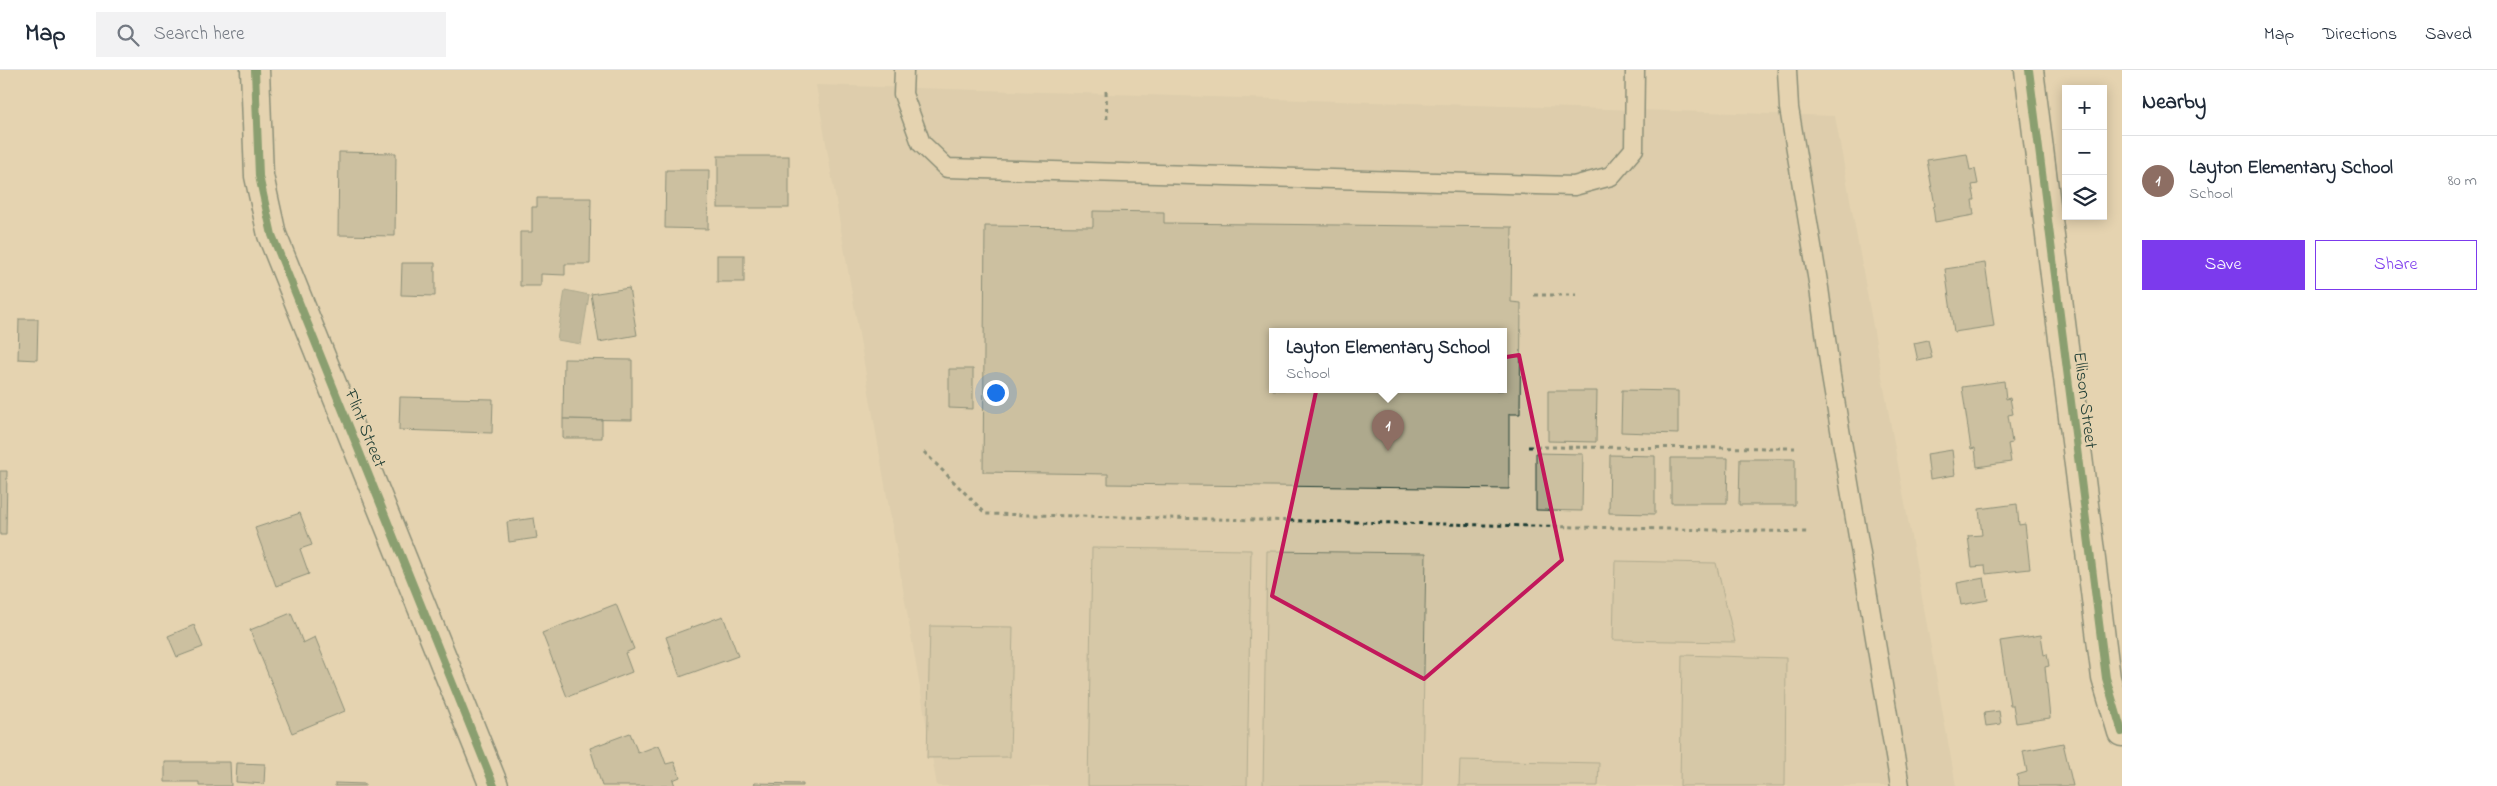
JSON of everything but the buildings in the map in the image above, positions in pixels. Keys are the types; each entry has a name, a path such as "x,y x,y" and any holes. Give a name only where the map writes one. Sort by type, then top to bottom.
{"street":[{"name":"Flint Street","path":"255,70 259,176 272,235 494,786"},
{"name":"Ellison Street","path":"2029,70 2106,678 2122,732"}],"lane":[{"path":"904,70 903,94 921,143 946,168 1574,186 1611,176 1634,148 1636,70"},
{"path":"1787,70 1789,108 1819,288 1831,376 1900,786"}],"path":[{"path":"1106,91 1107,121"},
{"path":"1534,294 1577,295"},
{"path":"1528,447 1795,448"},
{"path":"924,452 986,514 1807,532"}],"highlighted area":[{"path":"1519,355 1562,560 1424,679 1272,596 1317,387"}],"shaded area":[{"path":"816,85 1835,116 1956,786 937,786"},
{"path":"565,290 589,295 581,344 557,340"},
{"path":"1092,548 1251,550 1247,786 1088,786"},
{"path":"1267,551 1426,553 1422,786 1263,786"},
{"path":"1615,561 1716,563 1735,642 1613,640"},
{"path":"930,626 1013,627 1010,757 927,758"},
{"path":"1682,655 1786,658 1785,786 1680,786"},
{"path":"1460,760 1599,763 1598,786 1459,786"}],"cycle path":[{"path":"255,70 259,176 272,235 494,786"},
{"path":"2029,70 2106,678 2122,732"}],"place":[{"name":"Layton Elementary School","path":"1388,451"}]}
